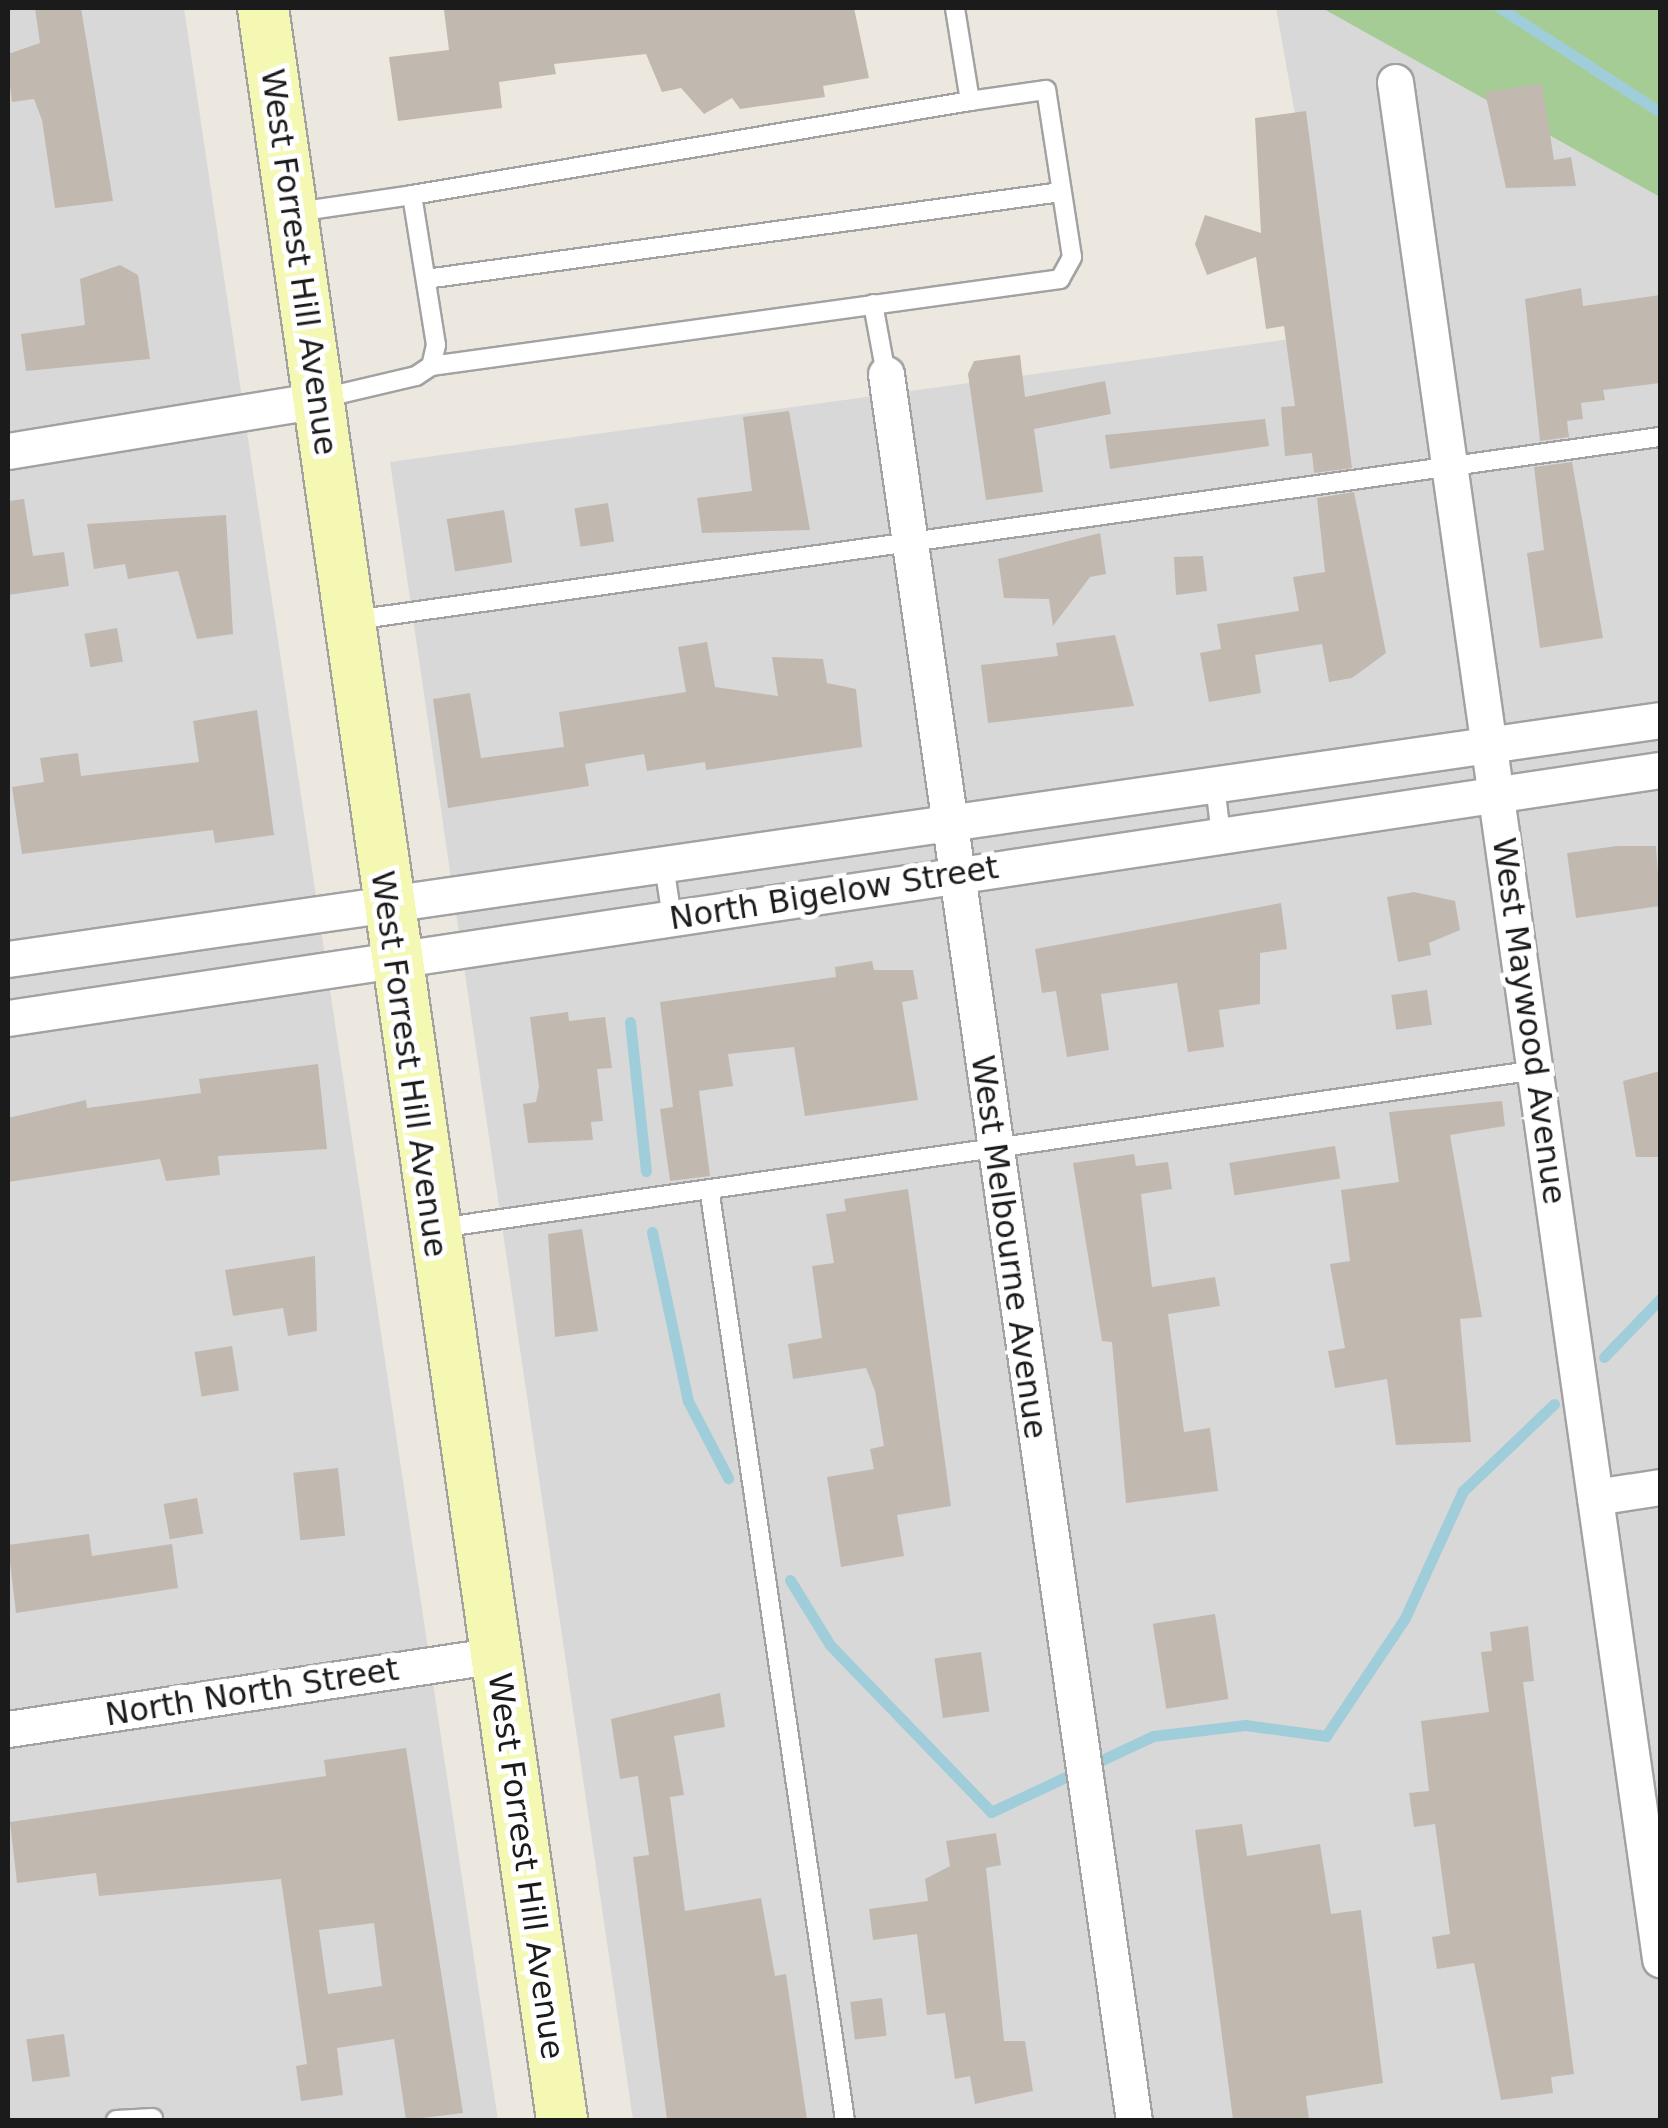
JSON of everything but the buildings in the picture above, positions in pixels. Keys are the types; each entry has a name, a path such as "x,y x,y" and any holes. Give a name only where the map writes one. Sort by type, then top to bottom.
{"main road":[{"name":"West Forrest Hill Avenue","path":"263,8 385,907 562,2120"}],"street":[{"name":"West Maywood Avenue","path":"1396,82 1660,1960"},
{"name":"West Melbourne Avenue","path":"886,374 1134,2120"},
{"path":"8,451 318,400"},
{"name":"North Bigelow Street","path":"8,960 1660,720"},
{"name":"North Bigelow Street","path":"8,1018 1660,770"},
{"path":"1596,1496 1660,1487"},
{"name":"North North Street","path":"8,1729 496,1655"}],"lane":[{"path":"955,8 970,100"},
{"path":"292,212 412,196 580,164 1046,90 1061,192 1070,271 873,304 431,366 318,400"},
{"path":"426,279 1061,192"},
{"path":"412,196 426,279 431,366"},
{"path":"873,304 886,374"},
{"path":"348,621 911,536 1660,437"},
{"path":"1215,785 1221,834"},
{"path":"664,866 672,918"},
{"path":"433,1229 710,1194 1536,1070"},
{"path":"710,1194 846,2120"},
{"path":"116,2120 153,2118"}],"shaded area":[{"path":"8,8 184,8 498,2120 8,2120"},
{"path":"1276,8 1660,8 1660,2120 633,2120 390,462 1334,333"}],"green space":[{"path":"1322,8 1660,8 1660,197 1635,183"}],"waterway":[{"path":"1500,8 1660,112"},
{"path":"630,1022 646,1171"},
{"path":"652,1232 688,1401 728,1478"},
{"path":"1604,1357 1660,1299"},
{"path":"790,1580 830,1645 991,1812 1153,1736 1245,1725 1326,1736 1405,1618 1463,1491 1554,1404"}]}
